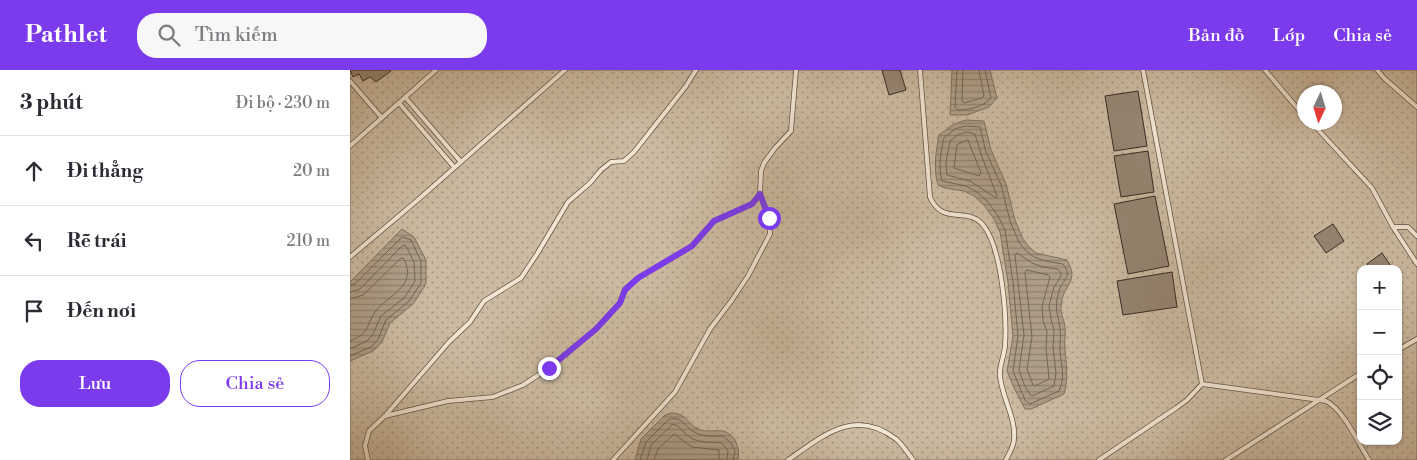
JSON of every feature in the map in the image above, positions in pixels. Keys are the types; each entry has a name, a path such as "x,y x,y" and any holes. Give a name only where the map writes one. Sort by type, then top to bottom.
{"lane":[{"path":"350,146 436,70"},
{"path":"350,257 565,70"},
{"path":"368,460 365,446 368,431 385,416 449,342 470,322 484,301 521,278 568,202 611,162 624,161 634,152 686,86 696,70"},
{"path":"613,460 675,392 710,329 748,276 770,234 769,218 760,194 761,171 764,163 775,148 791,131 796,70"},
{"path":"920,70 932,203 941,212 972,217 982,224 996,252 1001,278 1005,346 1000,370 1001,385 1013,424 1014,440 1006,460"},
{"path":"1143,70 1202,384"},
{"path":"1265,70 1297,108"},
{"path":"1377,70 1417,107"},
{"path":"350,81 382,118"},
{"path":"405,97 461,162"},
{"path":"399,103 454,167"},
{"path":"1318,130 1372,188 1393,227 1417,264"},
{"path":"385,416 448,401 493,397 523,385 549,368 596,329 620,303 625,290 638,278 692,246 714,221 752,204 760,194"},
{"path":"1393,227 1408,227 1417,236"},
{"path":"1402,347 1417,338"},
{"path":"1226,460 1357,376"},
{"path":"1202,384 1318,400 1332,405 1339,412 1369,460"},
{"path":"1099,460 1187,400 1202,384"},
{"path":"788,460 824,436 850,424 870,426 897,440 913,460"}],"shaded area":[{"path":"350,70 1417,70 1417,460 350,460"}],"water":[{"path":"952,70 990,70 997,98 989,107 967,115 950,115"},
{"path":"966,120 984,121 991,150 1006,184 1015,220 1023,239 1036,253 1067,260 1071,268 1070,283 1062,298 1061,306 1065,325 1067,371 1064,394 1031,409 1025,409 1007,371 1013,336 1008,282 1000,232 984,205 974,196 964,191 938,185 936,179 939,135 954,124"},
{"path":"402,229 414,237 426,260 426,284 413,304 390,323 382,342 373,351 350,361 350,282"},
{"path":"671,413 681,415 700,430 723,431 731,435 736,442 738,459 635,460 641,439 665,415"}],"building":[{"path":"350,70 391,71 376,82 370,77 363,81 359,74 353,77"},
{"path":"882,70 900,70 906,90 889,95"},
{"path":"1138,91 1147,146 1114,151 1105,96"},
{"path":"1148,151 1154,192 1121,197 1114,156"},
{"path":"1155,196 1169,266 1128,274 1114,204"},
{"path":"1333,224 1344,241 1326,253 1314,236"},
{"path":"1382,253 1390,265 1368,265"},
{"path":"1172,272 1177,307 1123,315 1117,281"}],"route":[{"path":"549,368 596,329 620,303 625,290 638,278 692,246 714,221 752,204 760,194 769,218"}]}
